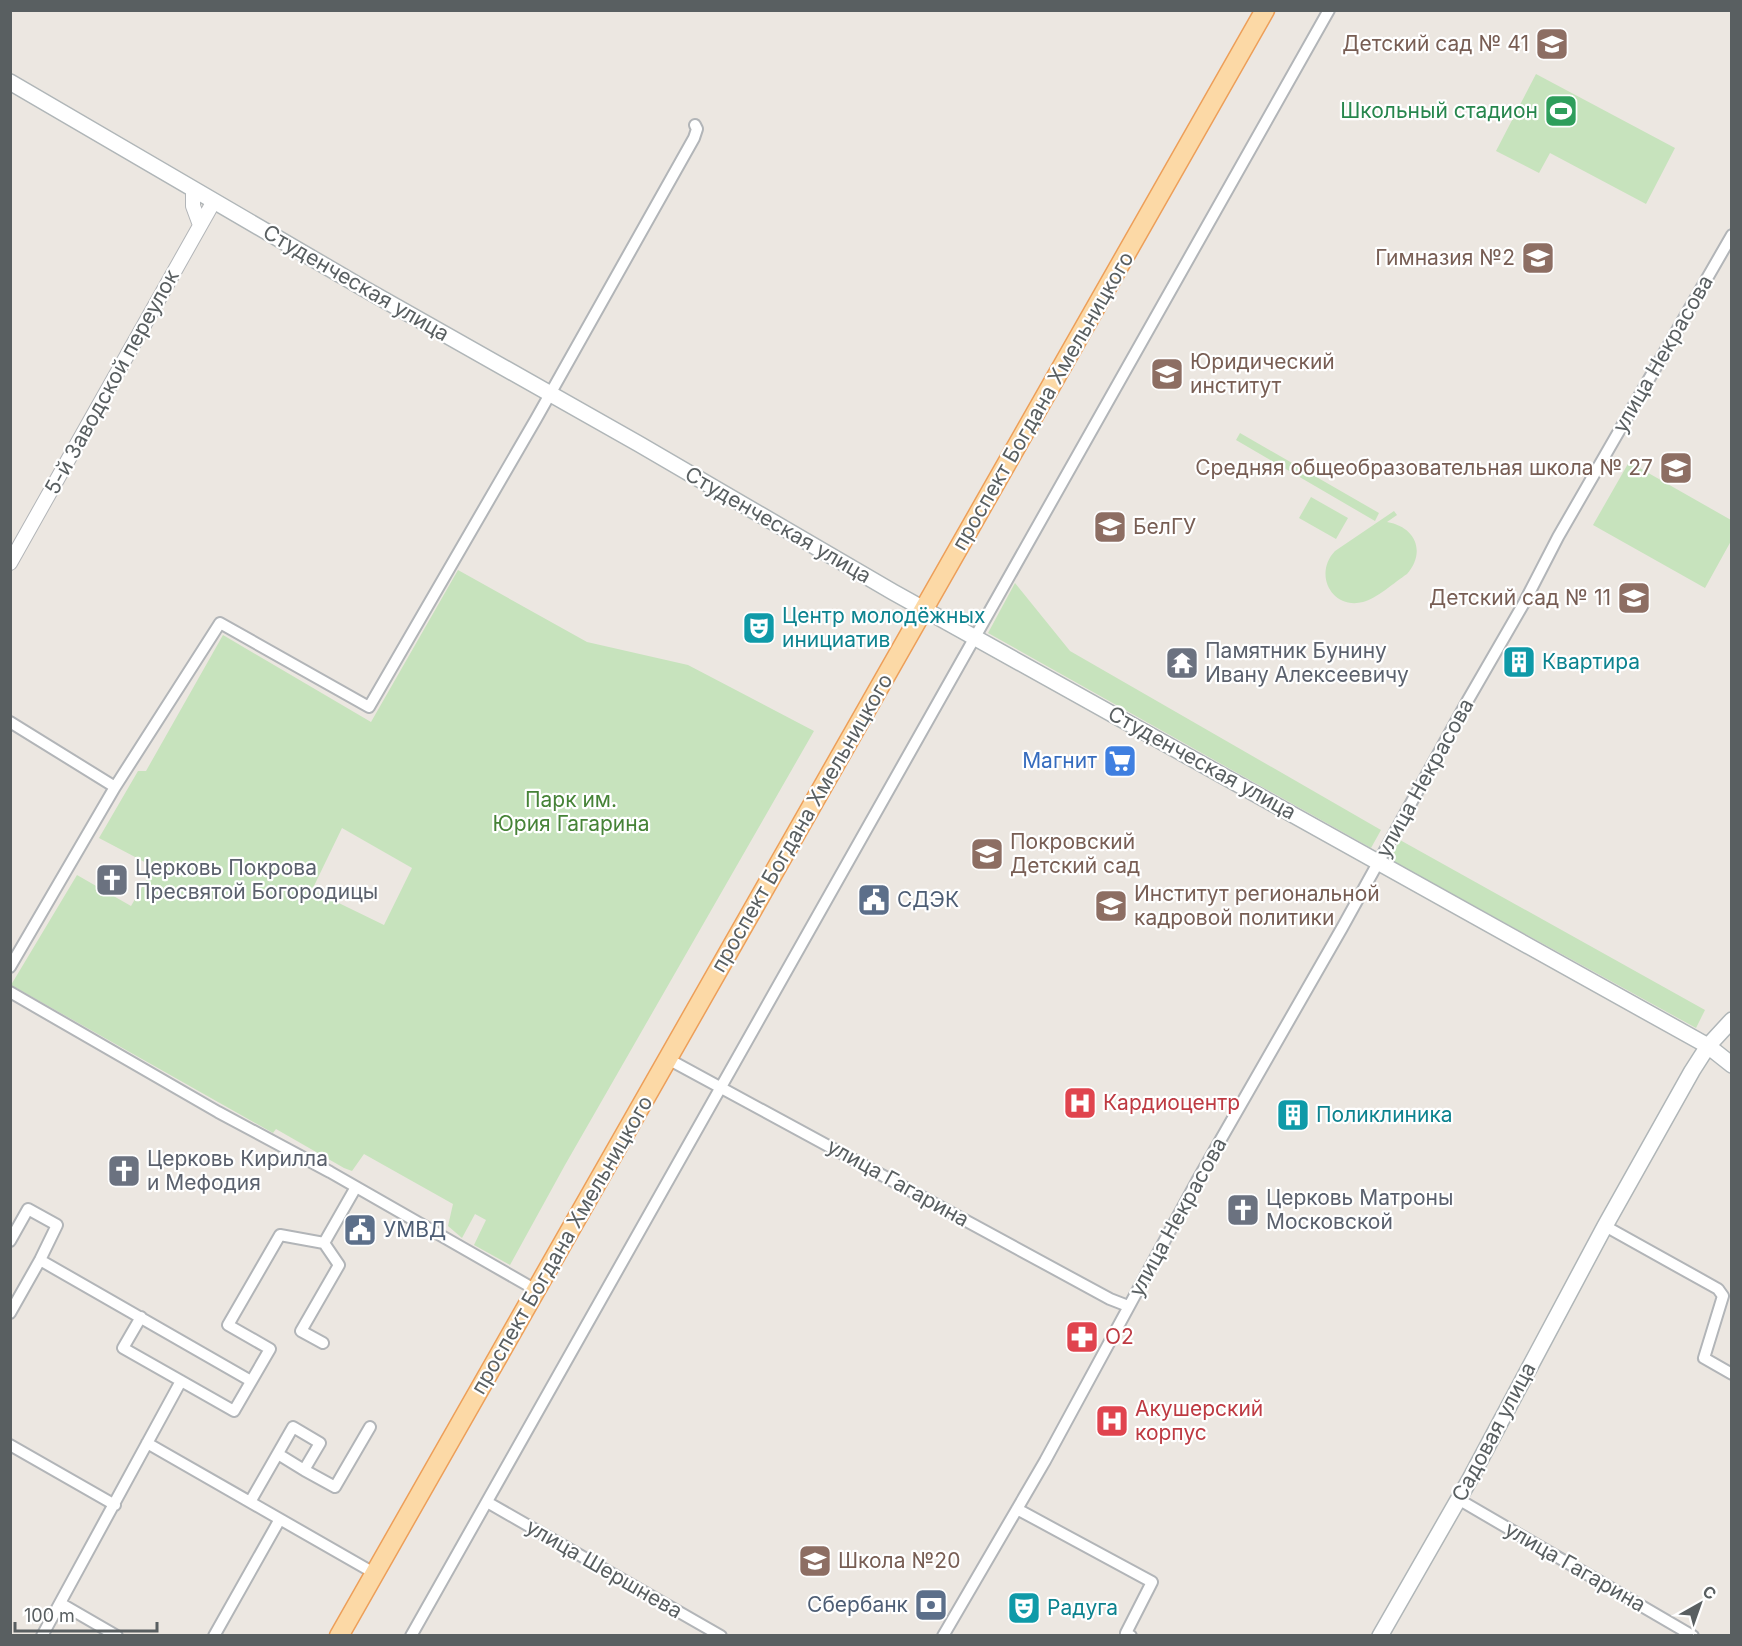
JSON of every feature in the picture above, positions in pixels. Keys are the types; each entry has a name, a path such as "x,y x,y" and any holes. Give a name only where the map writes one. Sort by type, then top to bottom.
{"main road":[{"name":"проспект Богдана Хмельницкого","path":"339,1635 1265,10"},
{"name":"Студенческая улица","path":"10,82 925,609 1708,1046 1731,1065"},
{"name":"Садовая улица","path":"1380,1635 1458,1500 1605,1226 1708,1046 1731,1020"},
{"name":"Студенческая улица","path":"1708,1046 1731,1053"}],"street":[{"path":"411,1635 1329,10"},
{"path":"10,967 115,787 220,623 369,707 550,394 696,134 695,125"},
{"path":"193,189 193,206 200,225"},
{"name":"5-й Заводской переулок","path":"10,563 214,201"},
{"name":"улица Некрасова","path":"943,1635 1017,1509 1128,1306 1524,603 1558,537 1731,235"},
{"path":"10,722 115,787"},
{"path":"10,992 218,1112 356,1187 536,1290"},
{"name":"улица Гагарина","path":"669,1059 1110,1299 1128,1306"},
{"path":"324,1243 356,1187"},
{"path":"10,1241 28,1209 57,1225 10,1313"},
{"path":"1605,1226 1718,1289 1723,1296 1704,1358 1731,1374"},
{"path":"141,1317 123,1348 234,1411 270,1349 228,1325 280,1235 324,1243 339,1265 301,1331 323,1343"},
{"path":"40,1260 251,1381"},
{"path":"42,1635 182,1381"},
{"path":"250,1502 293,1427 320,1443 304,1470"},
{"path":"278,1454 335,1487 370,1427"},
{"path":"147,1443 374,1573"},
{"path":"10,1445 115,1505"},
{"name":"улица Гагарина","path":"1458,1500 1693,1635"},
{"name":"улица Шершнева","path":"487,1502 721,1635"},
{"path":"1017,1509 1152,1582 1126,1633 1131,1635"},
{"path":"214,1635 280,1519"},
{"path":"60,1603 117,1635"}],"green space":[{"name":"Школьный стадион","path":"1536,74 1675,148 1646,204 1550,153 1539,173 1496,151"},
{"path":"1240,433 1379,513 1375,521 1236,440"},
{"path":"1629,462 1731,520 1731,541 1705,588 1593,525"},
{"path":"1311,497 1348,518 1336,539 1299,518"},
{"path":"1394,511 1397,515 1387,522 1405,529 1411,535 1417,549 1413,566 1407,574 1368,600 1352,603 1342,601 1329,588 1326,579 1329,560 1335,551"},
{"name":"Парк им. Юрия Гагарина","path":"458,570 587,642 688,665 814,731 510,1265 474,1245 486,1220 475,1214 462,1238 448,1226 453,1204 364,1154 352,1171 344,1168 276,1129 273,1133 11,985 77,875 131,906 154,867 99,838 138,771 146,771 223,635 371,722","holes":["342,828 412,868 384,925 312,890"]},
{"path":"1015,583 1070,651 1381,830 1371,848 988,633"},
{"path":"1400,840 1705,1010 1696,1028 1389,859"}],"place":[{"name":"Детский сад № 41","path":"1552,44"},
{"name":"Школьный стадион","path":"1561,111"},
{"name":"Гимназия №2","path":"1538,258"},
{"name":"Юридический институт","path":"1167,374"},
{"name":"Средняя общеобразовательная школа № 27","path":"1676,468"},
{"name":"БелГУ","path":"1110,527"},
{"name":"Детский сад № 11","path":"1634,598"},
{"name":"Центр молодёжных инициатив","path":"759,628"},
{"name":"Квартира","path":"1519,662"},
{"name":"Памятник Бунину Ивану Алексеевичу","path":"1182,663"},
{"name":"Магнит","path":"1120,761"},
{"name":"Покровский Детский сад","path":"987,854"},
{"name":"Церковь Покрова Пресвятой Богородицы","path":"112,880"},
{"name":"СДЭК","path":"874,900"},
{"name":"Институт региональной кадровой политики","path":"1111,906"},
{"name":"Кардиоцентр","path":"1080,1103"},
{"name":"Поликлиника","path":"1293,1115"},
{"name":"Церковь Кирилла и Мефодия","path":"124,1171"},
{"name":"Церковь Матроны Московской","path":"1243,1210"},
{"name":"УМВД","path":"360,1230"},
{"name":"O2","path":"1082,1337"},
{"name":"Акушерский корпус","path":"1112,1421"},
{"name":"Школа №20","path":"815,1561"},
{"name":"Сбербанк","path":"931,1605"},
{"name":"Радуга","path":"1024,1608"}]}
